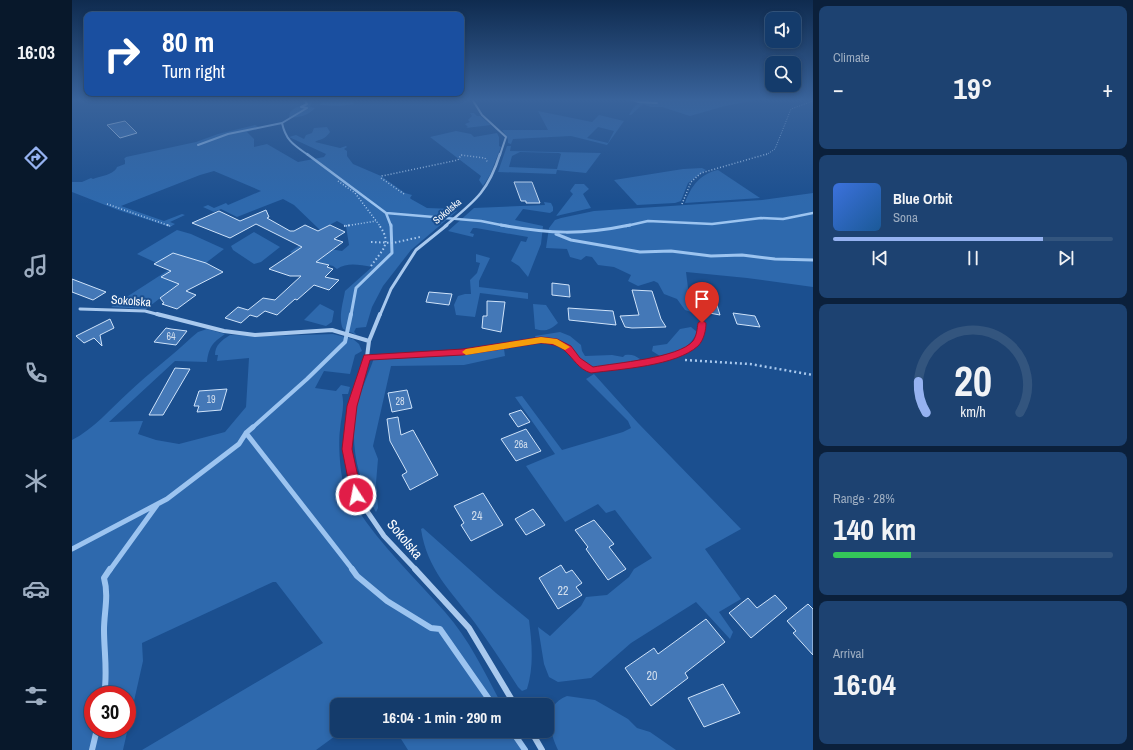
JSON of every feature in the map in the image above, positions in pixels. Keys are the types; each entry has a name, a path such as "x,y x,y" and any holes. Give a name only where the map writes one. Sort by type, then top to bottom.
{"street":[{"name":"Sokolska","path":"502,134 506,138 503,149 495,171 483,191 474,202 416,250 391,289 369,341 367,357 352,406 347,449 356,495 388,541 469,628 511,698"},
{"name":"Sokolska","path":"80,309 145,311 224,331 255,335 332,330 369,341"},
{"path":"535,738 542,750"}],"lane":[{"path":"367,357 463,352 541,340 554,342 568,348 576,360 591,370 616,368 667,358 681,353 696,343 701,332 702,323"}],"path":[{"path":"682,204 691,182 701,173 765,156 774,149 780,134"},
{"path":"404,194 381,178 382,176 458,160 460,156 464,155 485,158 488,165"},
{"path":"338,181 355,193 385,233 386,243 382,252 371,266"},
{"path":"106,204 171,226"},
{"path":"344,226 376,221"},
{"path":"371,242 393,243 413,237 430,238"},
{"path":"667,358 750,364 813,375"}],"shaded area":[{"path":"218,134 249,134 254,139 254,147 267,144 298,162 324,157 326,154 289,137 296,135 304,139 306,135 309,134 329,134 315,142 340,148 346,146 347,147 344,149 347,151 347,156 353,164 381,176 405,193 412,195 410,198 411,199 427,208 454,209 457,211 411,250 383,286 372,307 366,327 356,328 354,332 357,335 343,329 341,310 345,291 372,267 345,265 337,269 333,266 305,259 290,252 307,240 330,249 342,251 349,245 346,226 337,221 320,230 294,205 283,199 237,217 221,209 214,212 203,207 208,205 214,208 226,203 228,205 261,191 214,171 121,206 164,221 182,214 185,215 170,222 175,224 170,227 118,210 72,192 72,182 82,182 91,178 93,179 110,174 117,167 125,164 124,159 126,157 196,142"},
{"path":"443,134 471,134 474,137 498,134 499,146 501,147 490,175 483,186 479,180 481,176 430,137"},
{"path":"505,134 591,134 587,138 608,143 612,134 615,134 607,145 571,136 513,139 511,144 508,143 508,139"},
{"path":"507,146 511,146 510,151 601,153 586,173 557,170 556,174 498,172","holes":["520,152 561,154 557,169 509,167 512,156"]},
{"path":"702,168 706,170 688,183 681,201 675,203 637,205 614,180 683,169"},
{"path":"718,170 760,198 685,203 693,186 701,178 706,174"},
{"path":"575,184 584,184 589,189 583,194 591,208 556,216 573,194 570,191"},
{"path":"813,193 813,287 686,272 691,312 685,310 677,299 664,294 658,283 654,281 638,286 628,281 631,275 614,267 598,265 592,257 586,256 581,260 570,257 567,249 546,248 549,228 555,220 594,211 762,200"},
{"path":"544,202 551,203 553,211 550,213 523,209 515,220 543,226 541,244 528,277 519,266 511,261 521,241 526,242 528,237 476,228 473,228 470,233 474,234 473,237 448,231 474,208 545,205"},
{"path":"177,230 191,234 224,249 146,309 111,307 170,269 137,254"},
{"path":"254,232 280,247 261,262 254,264 233,250 231,246"},
{"path":"476,254 490,258 479,281 479,287 528,293 528,299 480,293 475,317 456,315 454,305 458,296 471,294 470,280 477,273 480,263 476,262"},
{"path":"320,304 334,311 332,322 326,326 304,320"},
{"path":"533,304 546,305 558,323 547,330 535,329"},
{"path":"691,327 697,332 687,346 672,353 660,356 652,351 653,346 667,344 680,329"},
{"path":"207,329 225,334 212,346 207,362 175,361 109,422 143,421 138,434 156,440 179,444 225,432 246,407 249,358 217,361 218,355 215,355 216,348 230,335 272,336 333,334 353,339 359,344 362,351 355,355 350,374 324,371 315,388 336,391 341,385 350,387 348,394 342,394 343,408 339,436 340,461 344,485 356,507 379,539 454,622 462,633 498,698 330,698 330,738 332,738 316,750 142,750 323,643 276,582 273,582 142,643 143,661 136,692 136,686 84,686 84,738 126,738 123,750 72,750 72,440 88,430 198,332"},
{"path":"560,332 570,336 581,345 585,356 612,355 623,357 625,355 629,355 640,359 616,365 591,367 583,363 573,351 565,345 551,340 536,339 535,336"},
{"path":"504,349 505,356 464,365 391,366 373,446 378,459 376,483 378,508 376,512 369,500 359,473 354,445 355,416 358,402 374,358 450,356"},
{"path":"594,374 638,423 741,529 705,549 741,599 719,612 733,632 730,639 696,602 631,643 591,678 558,682 549,677 544,664 538,627 550,636 581,606 586,597 607,595 629,577 634,569 652,558 615,510 606,513 598,504 565,522 526,466 555,454 515,397 522,396 562,450 623,432 631,428 628,421 586,379"},
{"path":"423,528 496,593 529,620 532,655 531,672 527,689 522,691 518,687 475,623 441,579 434,568 424,543 421,529"},
{"path":"567,696 595,700 628,719 637,728 650,732 676,750 558,750 553,738 554,706 559,700"},
{"path":"400,738 519,738 525,750 408,750"}],"building":[{"path":"116,134 134,134 120,138"},
{"path":"514,182 532,182 540,203 526,203 526,201 521,201"},
{"path":"266,210 269,217 267,218 290,231 294,231 305,225 318,231 330,225 345,232 334,239 343,242 316,262 329,265 327,267 333,269 325,277 339,280 329,290 314,285 277,315 265,311 257,317 250,315 241,323 225,318 238,307 248,310 263,298 275,300 301,276 290,276 269,269 302,247 256,224 230,238 192,223 219,211 240,221"},
{"path":"173,253 206,263 223,272 186,291 196,295 177,309 162,304 164,303 160,298 179,284 161,277 171,271 154,264"},
{"path":"72,279 106,292 93,300 72,292"},
{"path":"552,283 569,285 570,297 552,295"},
{"path":"632,290 652,291 661,319 666,327 625,327 620,316 639,315"},
{"path":"429,292 452,294 449,305 426,302"},
{"path":"700,297 715,299 720,315 704,312"},
{"path":"487,301 505,302 501,332 482,328 483,316 487,316"},
{"path":"568,308 613,311 616,325 569,320"},
{"path":"733,313 755,316 760,327 737,324"},
{"path":"110,319 114,328 100,335 102,346 94,338 84,343 76,336"},
{"path":"166,328 187,331 176,345 154,342"},
{"path":"175,368 190,369 163,415 149,415"},
{"path":"227,389 221,410 197,412 199,406 194,406 199,391"},
{"path":"407,390 412,408 392,412 388,393"},
{"path":"521,410 530,422 518,427 509,414"},
{"path":"398,417 401,435 413,430 438,475 410,490 402,475 407,472 390,441 387,419"},
{"path":"526,429 541,451 516,461 501,439"},
{"path":"483,493 503,525 471,541 461,525 464,523 454,506"},
{"path":"533,509 545,525 526,535 515,519"},
{"path":"594,520 614,544 609,547 626,569 608,580 586,549 588,547 575,530"},
{"path":"561,565 566,573 572,570 582,583 576,587 582,595 558,609 539,578"},
{"path":"775,595 787,608 751,638 729,613 748,598 757,608"},
{"path":"808,604 813,609 813,655 793,633 796,631 787,621"},
{"path":"706,619 725,642 685,673 688,678 651,706 625,668 654,648 658,654"},
{"path":"723,684 740,713 704,727 688,698"}],"waterway":[{"path":"198,145 228,134"},
{"path":"286,134 295,145 308,155"},
{"path":"307,154 386,213"},
{"path":"386,213 481,221 501,225"},
{"path":"386,213 391,226"},
{"path":"626,226 648,221 712,224 761,218 783,219 813,213"},
{"path":"351,315 356,288 392,253 391,225"},
{"path":"501,225 550,232 581,232 630,225"},
{"path":"501,225 506,226"},
{"path":"556,234 571,240 640,252 671,251 711,256 742,255 775,259 813,260"},
{"path":"252,428 307,379 345,342 351,314"},
{"path":"246,433 253,427"},
{"path":"72,549 167,499 239,444 246,433"},
{"path":"246,433 353,570"},
{"path":"110,570 157,505"},
{"path":"105,686 106,671 104,630 106,598 104,578 110,569"},
{"path":"352,569 357,576 387,601 431,628 440,629 488,698"},
{"path":"92,750 95,738"},
{"path":"517,738 525,750"}],"slow traffic":[{"path":"466,352 526,341 541,340 554,342 565,347"}],"route":[{"path":"356,495 347,449 352,406 367,357 463,352 526,341 541,340 554,342 568,348 576,360 591,370 616,368 667,358 681,353 696,343 701,332 702,323"}]}
